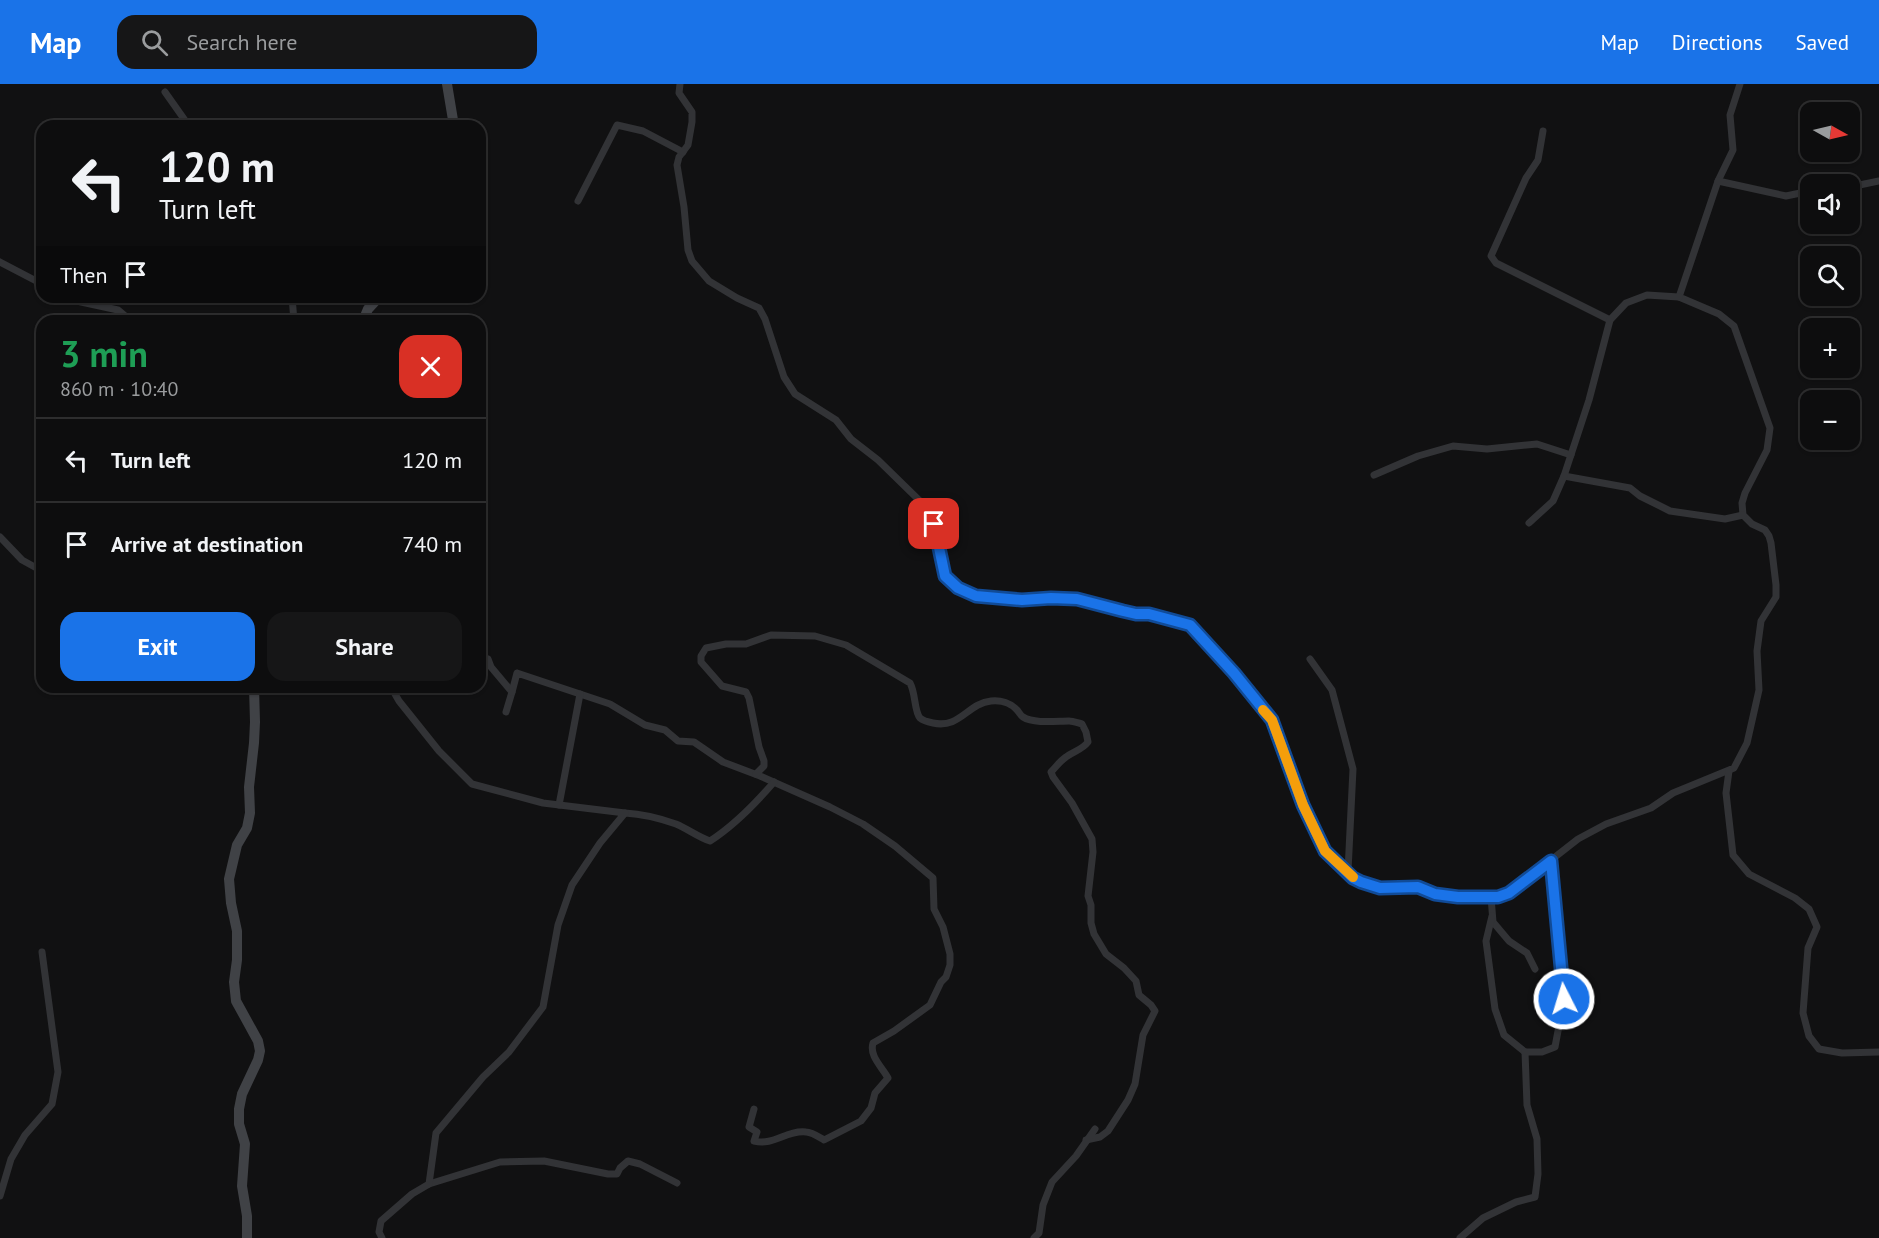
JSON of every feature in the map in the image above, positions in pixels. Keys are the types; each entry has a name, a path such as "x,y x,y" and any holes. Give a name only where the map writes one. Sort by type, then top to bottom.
{"main road":[{"path":"447,84 453,120"},
{"path":"247,1238 247,1216 242,1186 245,1144 239,1124 239,1109 242,1094 260,1051 258,1041 236,1001 234,982 237,931 229,879 237,845 247,828 250,813 249,787 255,722 254,693"}],"street":[{"path":"680,84 679,93 692,112 691,134 688,145 679,157 678,173 688,250 692,261 709,281 759,309 765,319 784,377 795,393 836,420 851,438 865,448 921,502 934,524 945,576 958,588 976,596 1022,600 1077,599 1190,625 1234,673 1272,720 1303,805 1325,851 1353,878 1361,882 1380,888 1418,887 1435,894 1458,897 1491,897 1509,893 1578,839 1606,824 1651,808 1673,793 1734,768 1747,743 1759,690 1757,651 1759,628 1776,597 1776,585 1769,536 1765,530 1752,524 1743,515 1742,503 1745,493 1767,450 1770,428 1734,326 1719,314 1679,297 1647,295 1626,303 1610,320 1589,400 1564,476 1553,501 1529,523"},
{"path":"1679,297 1718,182 1733,150 1730,115 1740,84"},
{"path":"165,92 185,120"},
{"path":"578,201 617,125 643,131 683,152"},
{"path":"1543,131 1538,160 1526,178 1491,256 1496,263 1610,320"},
{"path":"1860,185 1879,181"},
{"path":"1718,182 1786,196 1800,193"},
{"path":"0,262 36,281"},
{"path":"86,303 118,310 124,315"},
{"path":"1374,475 1418,456 1453,446 1487,449 1537,444 1571,455"},
{"path":"1564,476 1630,488 1640,496 1670,511 1725,519 1743,515"},
{"path":"0,537 22,560 36,568"},
{"path":"756,774 764,766 764,761 749,698 746,692 722,686 701,662 702,652 714,645 746,644 771,635 815,636 846,645 910,682 914,691 916,710 921,719 929,722 952,723 981,704 990,701 1011,705 1023,717 1048,723 1071,721 1082,724 1088,742 1083,749 1067,756 1051,772 1077,811 1092,839 1093,852 1088,896 1094,934 1106,954 1136,981 1139,995 1155,1011 1143,1035 1135,1084 1128,1100 1108,1131 1100,1137 1086,1140"},
{"path":"486,658 490,668 512,692"},
{"path":"1310,659 1332,690 1353,769 1348,871"},
{"path":"506,712 517,673 610,704 645,725 665,730 678,741 694,742 723,762 774,782 862,824 895,846 933,878 934,909 948,940 950,965 930,1005 873,1043 871,1048 875,1058 888,1078 875,1093 871,1108 861,1121 824,1140 807,1132 790,1134 763,1143 754,1141 757,1132 749,1127 754,1109"},
{"path":"394,693 439,751 472,784 543,803 648,815 678,825 710,841 748,811 774,782"},
{"path":"559,805 580,694"},
{"path":"1729,771 1726,793 1733,855 1749,874 1795,898 1809,909 1817,927 1808,948 1803,1013 1809,1036 1820,1049 1842,1053 1879,1052"},
{"path":"429,1184 436,1133 483,1077 509,1052 543,1007 558,925 572,885 600,843 625,813"},
{"path":"1492,916 1486,941 1495,1009 1504,1035 1526,1052 1542,1052 1555,1047 1564,999 1551,861"},
{"path":"1491,897 1493,922 1509,941 1527,953 1534,969"},
{"path":"0,1196 11,1159 25,1134 52,1104 58,1072 42,952"},
{"path":"1460,1238 1483,1218 1535,1197 1538,1174 1538,1139 1527,1105 1526,1052"},
{"path":"1034,1238 1039,1233 1043,1205 1052,1182 1076,1156 1095,1129"},
{"path":"382,1238 379,1232 381,1221 412,1194 429,1184 500,1162 544,1161 618,1174 620,1168 628,1161 640,1164 677,1183"}],"slow traffic":[{"path":"1263,710 1272,720 1303,805 1325,851 1353,877"}],"route":[{"path":"934,524 945,576 958,588 976,596 1022,600 1077,599 1190,625 1234,673 1272,720 1303,805 1325,851 1353,878 1380,888 1409,886 1435,894 1458,897 1498,897 1509,893 1551,861 1564,999"}]}
